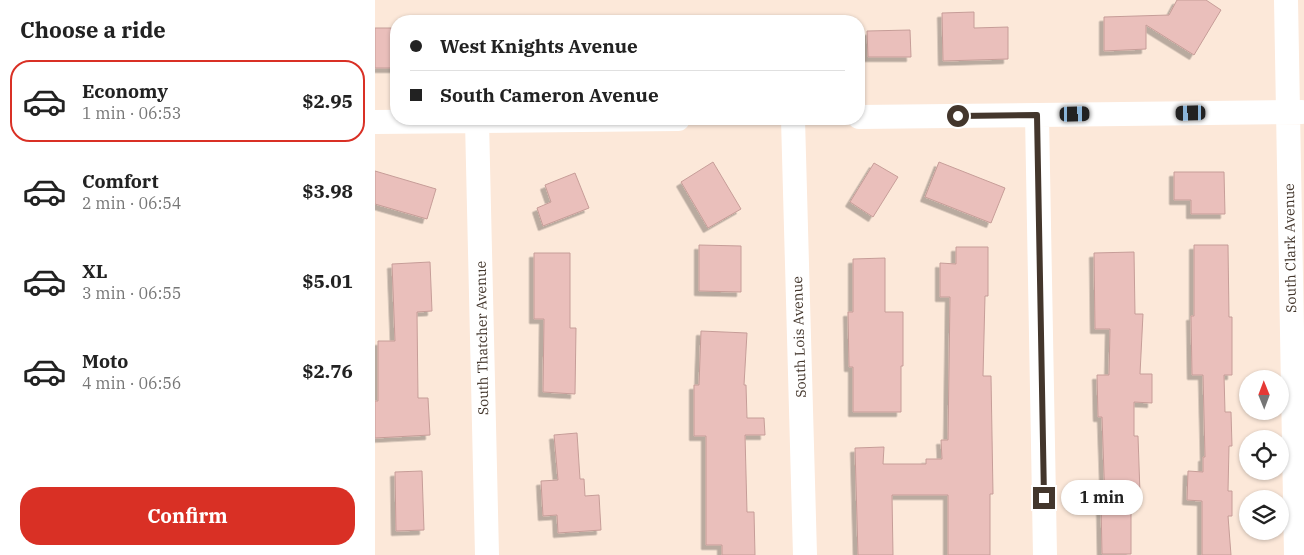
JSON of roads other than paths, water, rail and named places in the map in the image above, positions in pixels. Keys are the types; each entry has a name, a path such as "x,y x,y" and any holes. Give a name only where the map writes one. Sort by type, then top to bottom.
{"street":[{"name":"South Clark Avenue","path":"1287,0 1296,112 1296,555"},
{"path":"865,117 1296,112"},
{"path":"1037,115 1045,555"},
{"path":"375,122 390,122"},
{"name":"South Thatcher Avenue","path":"477,125 487,555"},
{"name":"South Lois Avenue","path":"793,125 805,555"}]}
